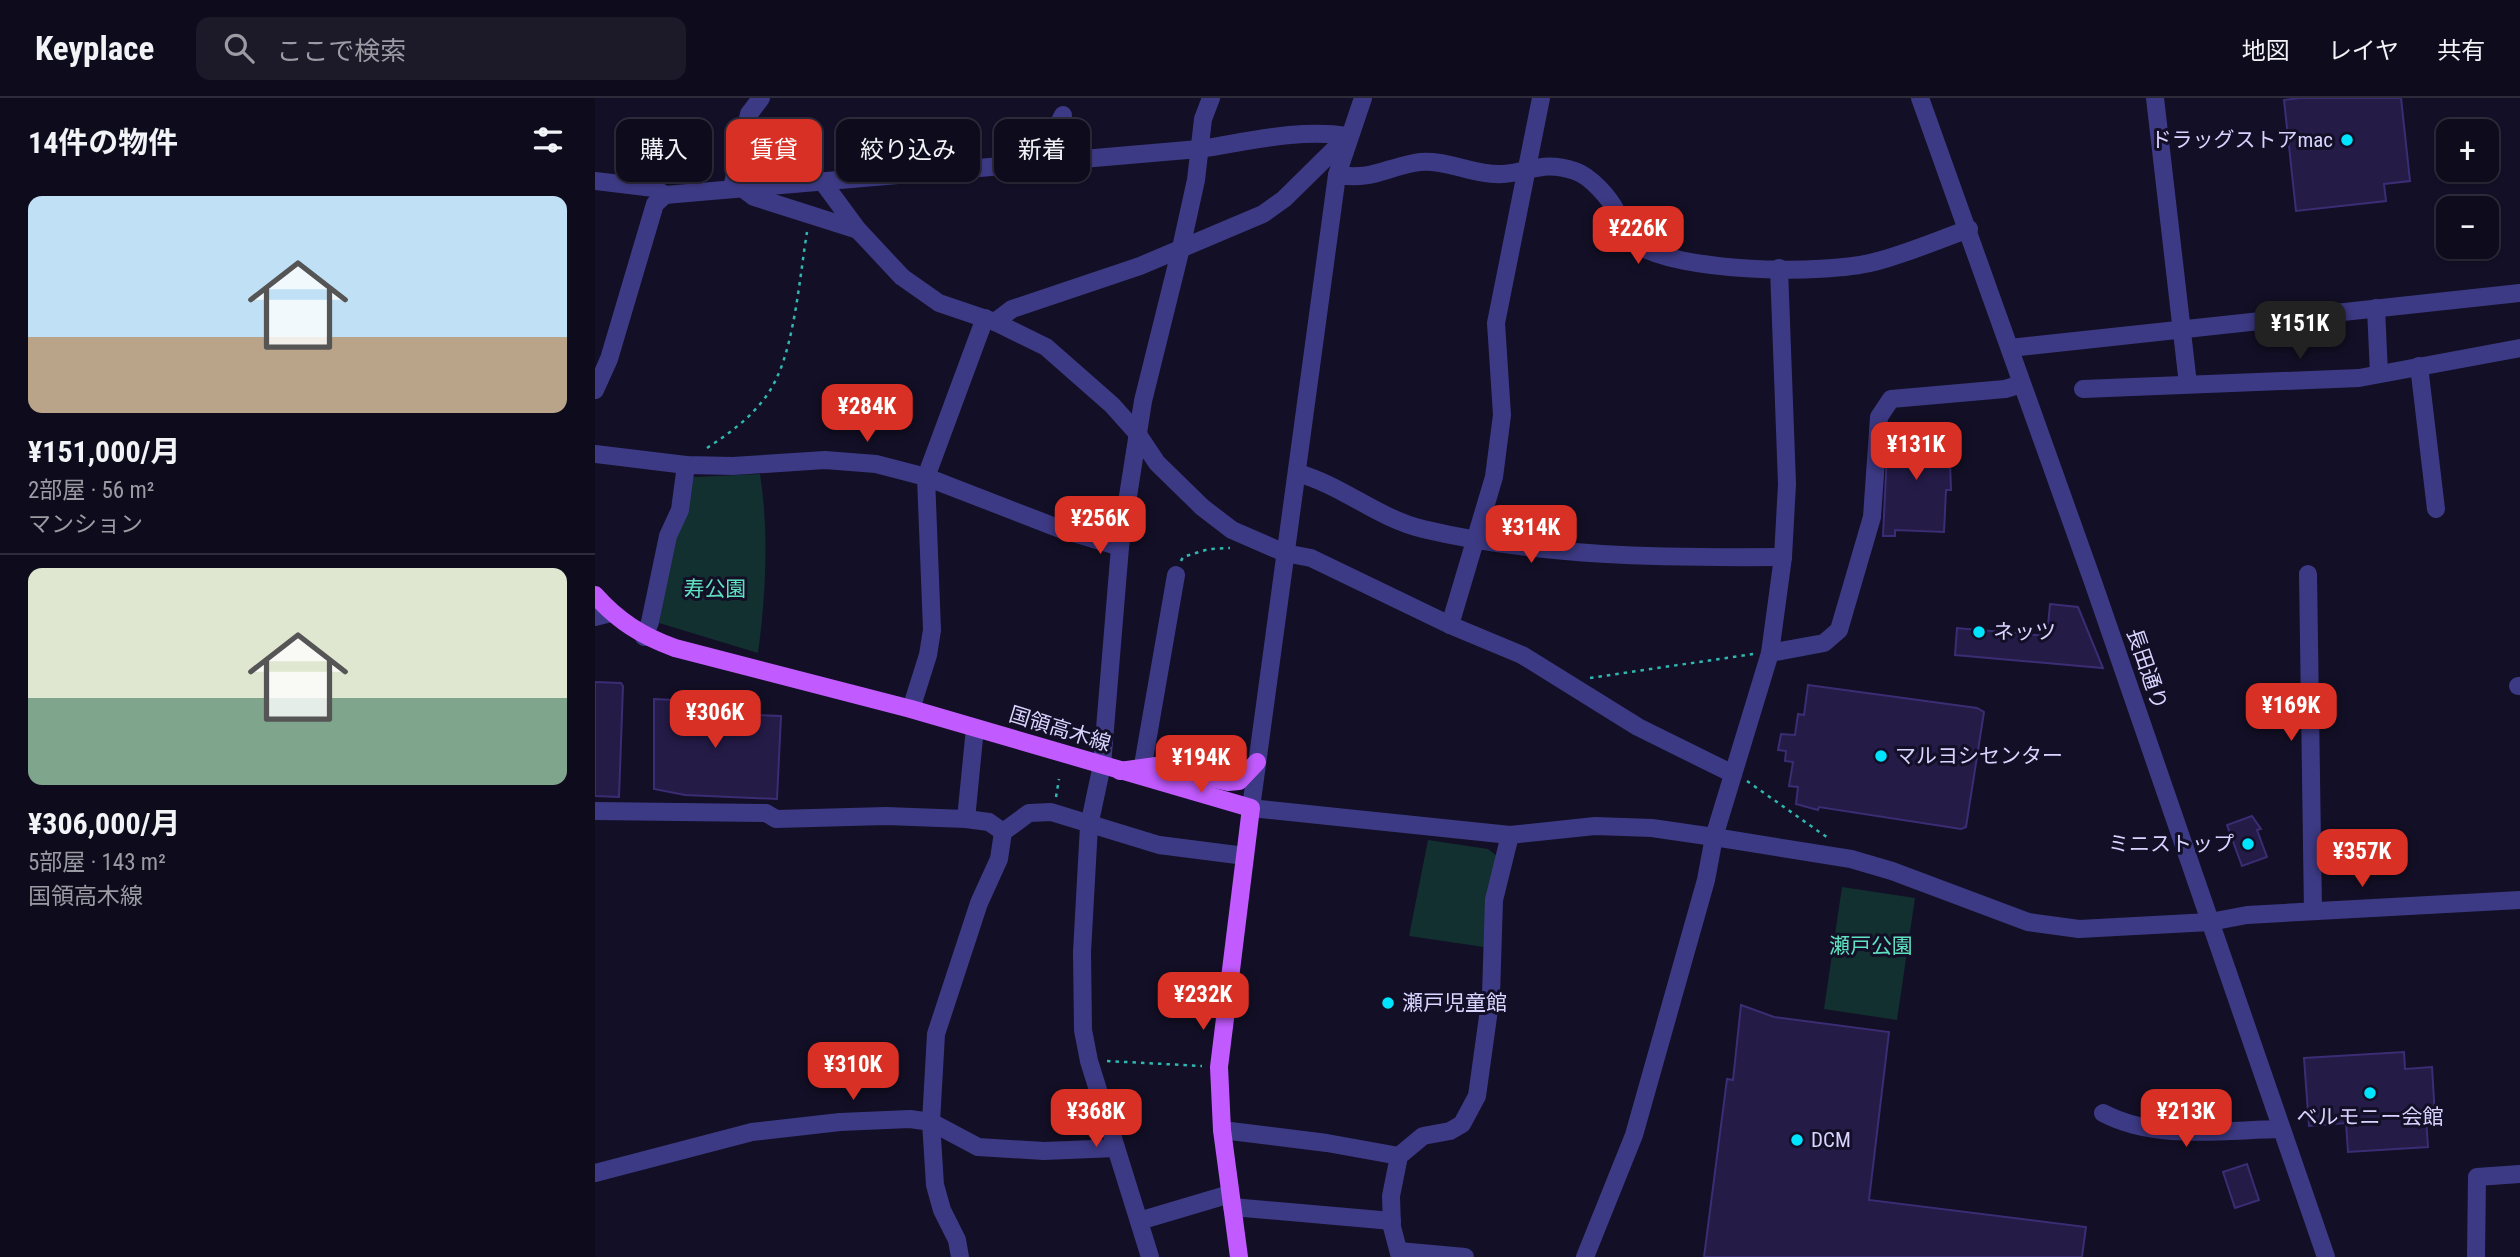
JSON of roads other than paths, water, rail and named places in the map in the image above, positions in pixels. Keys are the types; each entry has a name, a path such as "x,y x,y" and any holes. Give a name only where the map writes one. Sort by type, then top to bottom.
{"main road":[{"name":"国領高木線","path":"595,595 603,615 644,637 911,709 1251,808"},
{"path":"1120,771 1143,765 1228,782 1239,781 1257,762"},
{"path":"1239,1257 1222,1130 1219,1067 1251,808"}],"street":[{"path":"737,188 749,114 761,98"},
{"path":"1150,1257 1089,1061 1083,1030 1082,952 1089,826 1102,765 1120,547 1137,433 1196,180 1203,119 1211,98"},
{"path":"1363,98 1337,175 1251,808 1510,835 1595,825 1652,828 1714,837 1861,862 1892,871 1974,905 2028,922 2079,929 2210,922 2247,915 2520,900"},
{"path":"1450,625 1494,477 1502,415 1496,323 1541,98"},
{"name":"長田通り","path":"1920,98 1969,229 2326,1257"},
{"path":"2155,98 2189,384"},
{"path":"1061,119 1063,115"},
{"path":"1090,157 1199,149 1285,137 1334,134 1348,136"},
{"path":"911,709 928,655 932,629 926,477 990,320 1012,309 1140,266 1263,214 1284,199 1348,136"},
{"path":"1337,175 1377,176 1416,162 1503,174 1546,165 1578,172 1604,194 1632,242 1669,258 1711,266 1779,268 1872,263 1969,229"},
{"path":"822,181 994,165"},
{"path":"595,181 654,188 665,195"},
{"path":"822,181 858,230 902,277 939,303 990,320 1046,347 1112,405 1137,433 1157,463 1202,507 1248,540 1285,553 1311,558 1450,625 1522,654 1638,727 1733,774"},
{"path":"595,390 609,359 655,204 665,195 810,182"},
{"path":"737,188 754,197 858,230"},
{"path":"1585,1257 1634,1135 1691,922 1706,880 1714,837 1770,653 1783,557 1787,484 1779,268"},
{"path":"2010,348 2520,293"},
{"path":"2376,308 2379,373"},
{"path":"2083,390 2359,378 2520,348"},
{"path":"2419,366 2436,509"},
{"path":"1770,653 1824,643 1839,630 1872,517 1879,416 1891,399 2005,389 2022,384"},
{"path":"595,454 634,456 686,465 733,466 825,460 876,464 926,477 1063,530 1120,547"},
{"path":"644,637 650,622 668,537 680,510 686,465"},
{"path":"1297,473 1336,486 1397,520 1421,528 1476,538 1594,554 1671,558 1783,557"},
{"path":"2308,574 2313,911"},
{"path":"1143,765 1176,575"},
{"path":"966,819 975,728"},
{"path":"595,811 766,813 776,819 886,816 966,819 989,822 1003,832"},
{"path":"960,1257 957,1240 942,1210 935,1185 930,1122 936,1034 979,903 999,859 1003,832 1029,813 1051,812 1089,826 1159,845 1245,856"},
{"path":"1465,1257 1399,1254 1392,1221 1391,1196 1399,1156 1423,1136 1450,1131 1462,1124 1474,1106 1491,995 1494,900 1510,835"},
{"path":"2103,1113 2123,1124 2146,1130 2281,1129"},
{"path":"595,1173 752,1132 840,1122 910,1119 930,1122 978,1147 1044,1151 1116,1148"},
{"path":"1222,1130 1399,1156"},
{"path":"2476,1257 2477,1177 2520,1174"},
{"path":"1139,1221 1231,1200 1392,1221"}],"place":[{"name":"ドラッグストアmac","path":"2347,140"},
{"name":"ネッツ","path":"1979,632"},
{"name":"マルヨシセンター","path":"1881,756"},
{"name":"ミニストップ","path":"2248,844"},
{"name":"瀬戸児童館","path":"1388,1003"},
{"name":"ベルモニー会館","path":"2370,1093"},
{"name":"DCM","path":"1797,1140"}],"park label":[{"name":"寿公園","path":"715,589"},
{"name":"瀬戸公園","path":"1871,946"}]}
